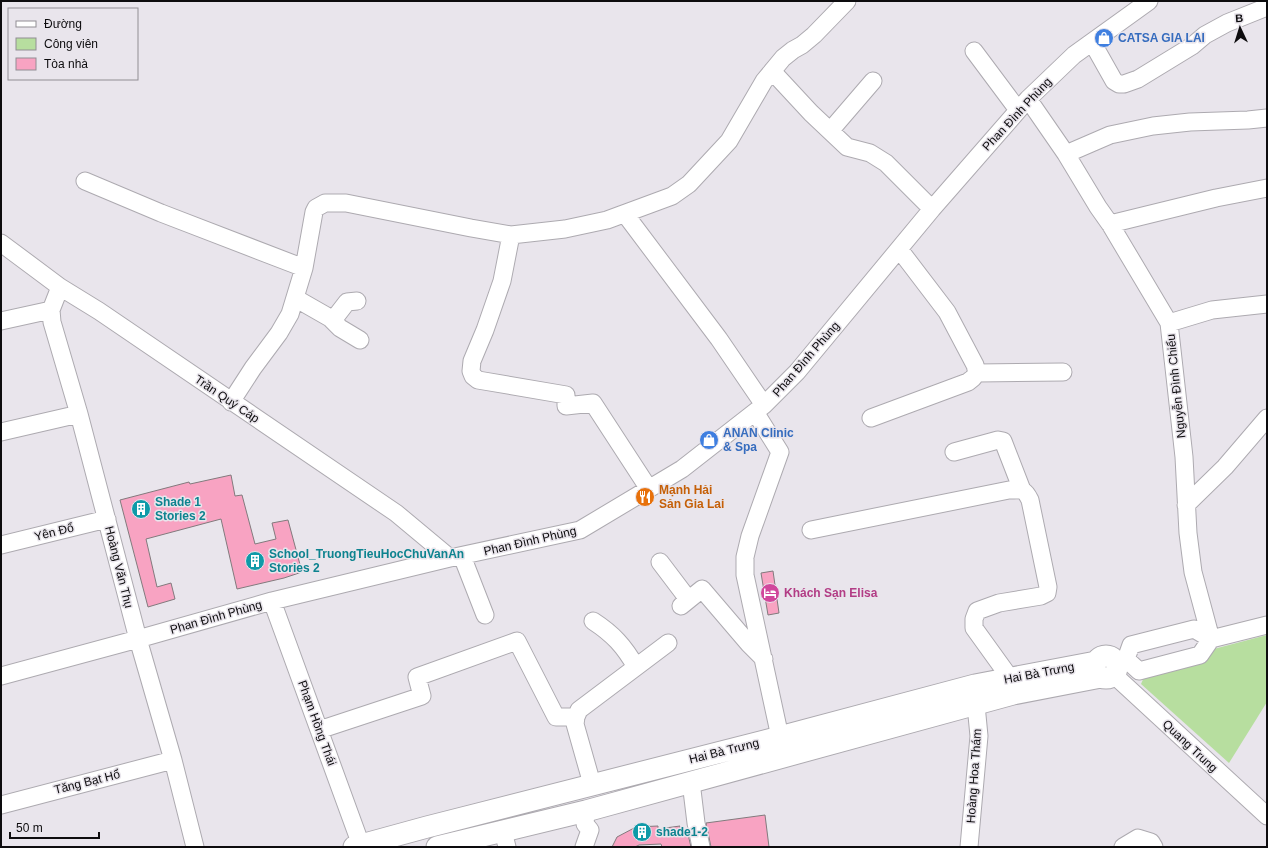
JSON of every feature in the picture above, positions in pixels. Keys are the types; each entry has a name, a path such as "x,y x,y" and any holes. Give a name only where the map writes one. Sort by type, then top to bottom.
{"main road":[{"name":"Hai Bà Trưng","path":"358,846 427,826 780,737 1012,686 1110,667"},
{"path":"437,847 505,839 585,817 691,782 975,695"},
{"path":"585,817 592,784"}],"street":[{"path":"793,50 796,42 835,1"},
{"path":"231,402 253,368 286,324 304,268 316,208 325,203 346,203 511,235 565,229 607,220 672,196 689,184 729,141 764,81 772,71 793,50 814,35 847,1"},
{"name":"Phan Đình Phùng","path":"1,676 272,602 456,557 580,530 682,469 760,409 797,372 932,209 1023,104 1074,55 1149,1"},
{"path":"1092,42 1114,81 1118,84 1124,84 1138,79 1192,46 1205,35 1227,23 1267,7"},
{"name":"Nguyễn Đình Chiểu","path":"974,51 1023,104 1066,154 1169,323 1184,457 1188,533 1194,572 1211,639"},
{"path":"772,71 811,113 847,147 870,153 886,163 932,209"},
{"path":"830,131 873,81"},
{"path":"1066,154 1110,135 1153,126 1190,122 1267,118"},
{"path":"85,180 160,213 304,268"},
{"path":"1110,224 1216,198 1267,188"},
{"path":"625,214 719,339 760,409 780,452 750,536 745,557 747,586 780,737"},
{"path":"511,235 502,281 485,330 472,361 471,371 473,376 478,380 566,395 566,406 593,403 649,488"},
{"name":"Trần Quý Cáp","path":"1,243 60,287 100,311 231,402 396,513 456,557"},
{"path":"899,249 947,312 977,372"},
{"path":"1,321 51,310 60,287"},
{"path":"295,298 330,318 340,328 360,340"},
{"path":"330,318 337,316 347,302 357,301"},
{"path":"1169,323 1217,309 1267,304"},
{"name":"Hoàng Văn Thụ","path":"51,310 52,322 79,414 138,639 173,760 195,847"},
{"path":"977,372 1063,372"},
{"path":"871,418 968,382 977,372"},
{"path":"1,432 79,414"},
{"path":"1186,505 1226,467 1267,418"},
{"path":"954,452 998,440 1003,441 1022,490 1025,491 1030,500 1048,587 1047,593 1041,596 1000,603 977,611 974,619 974,628 1012,686"},
{"path":"811,530 1009,490 1022,490"},
{"name":"Yên Đổ","path":"1,545 107,519"},
{"path":"456,557 485,615"},
{"path":"660,562 684,602 702,589 749,644 764,659"},
{"name":"Phạm Hồng Thái","path":"272,602 319,730 358,846"},
{"path":"593,621 618,641 627,651 636,667"},
{"path":"1110,667 1139,671 1200,655 1211,639 1267,625"},
{"path":"1110,667 1132,645 1194,629 1211,639"},
{"path":"319,730 422,696 417,677 517,641 556,717 576,717"},
{"path":"592,784 575,724 579,710 668,643"},
{"name":"Quang Trung","path":"1110,667 1267,816"},
{"name":"Hoàng Hoa Thám","path":"969,847 979,736 975,695"},
{"name":"Tăng Bạt Hổ","path":"1,804 173,760"},
{"path":"691,782 696,823 701,847"},
{"path":"571,847 585,817"},
{"path":"584,847 590,830 585,817"},
{"path":"1123,847 1138,838 1151,842 1154,847"}],"green space":[{"path":"1267,635 1267,702 1229,763 1141,684 1149,666"}],"building":[{"name":"School_TruongTieuHocChuVanAn Stories 2","path":"231,475 235,496 242,495 255,544 276,539 272,523 288,520 302,572 284,578 237,589 221,519 146,539 157,587 171,583 175,599 148,607 120,500 189,482 190,484"},
{"name":"Khách Sạn Elisa","path":"773,571 779,613 768,615 761,573"},
{"path":"765,815 769,847 711,847 706,823"},
{"path":"658,826 658,829 680,826 680,830 687,830 691,847 662,847 661,844 639,845 635,847 612,847 617,837 636,827"}],"place":[{"name":"CATSA GIA LAI","path":"1104,38"},
{"name":"ANAN Clinic & Spa","path":"709,440"},
{"name":"Mạnh Hải Sản Gia Lai","path":"645,497"},
{"name":"Shade 1 Stories 2","path":"141,509"},
{"name":"School_TruongTieuHocChuVanAn Stories 2","path":"255,561"},
{"name":"Khách Sạn Elisa","path":"770,593"},
{"name":"shade1-2","path":"642,832"}]}
